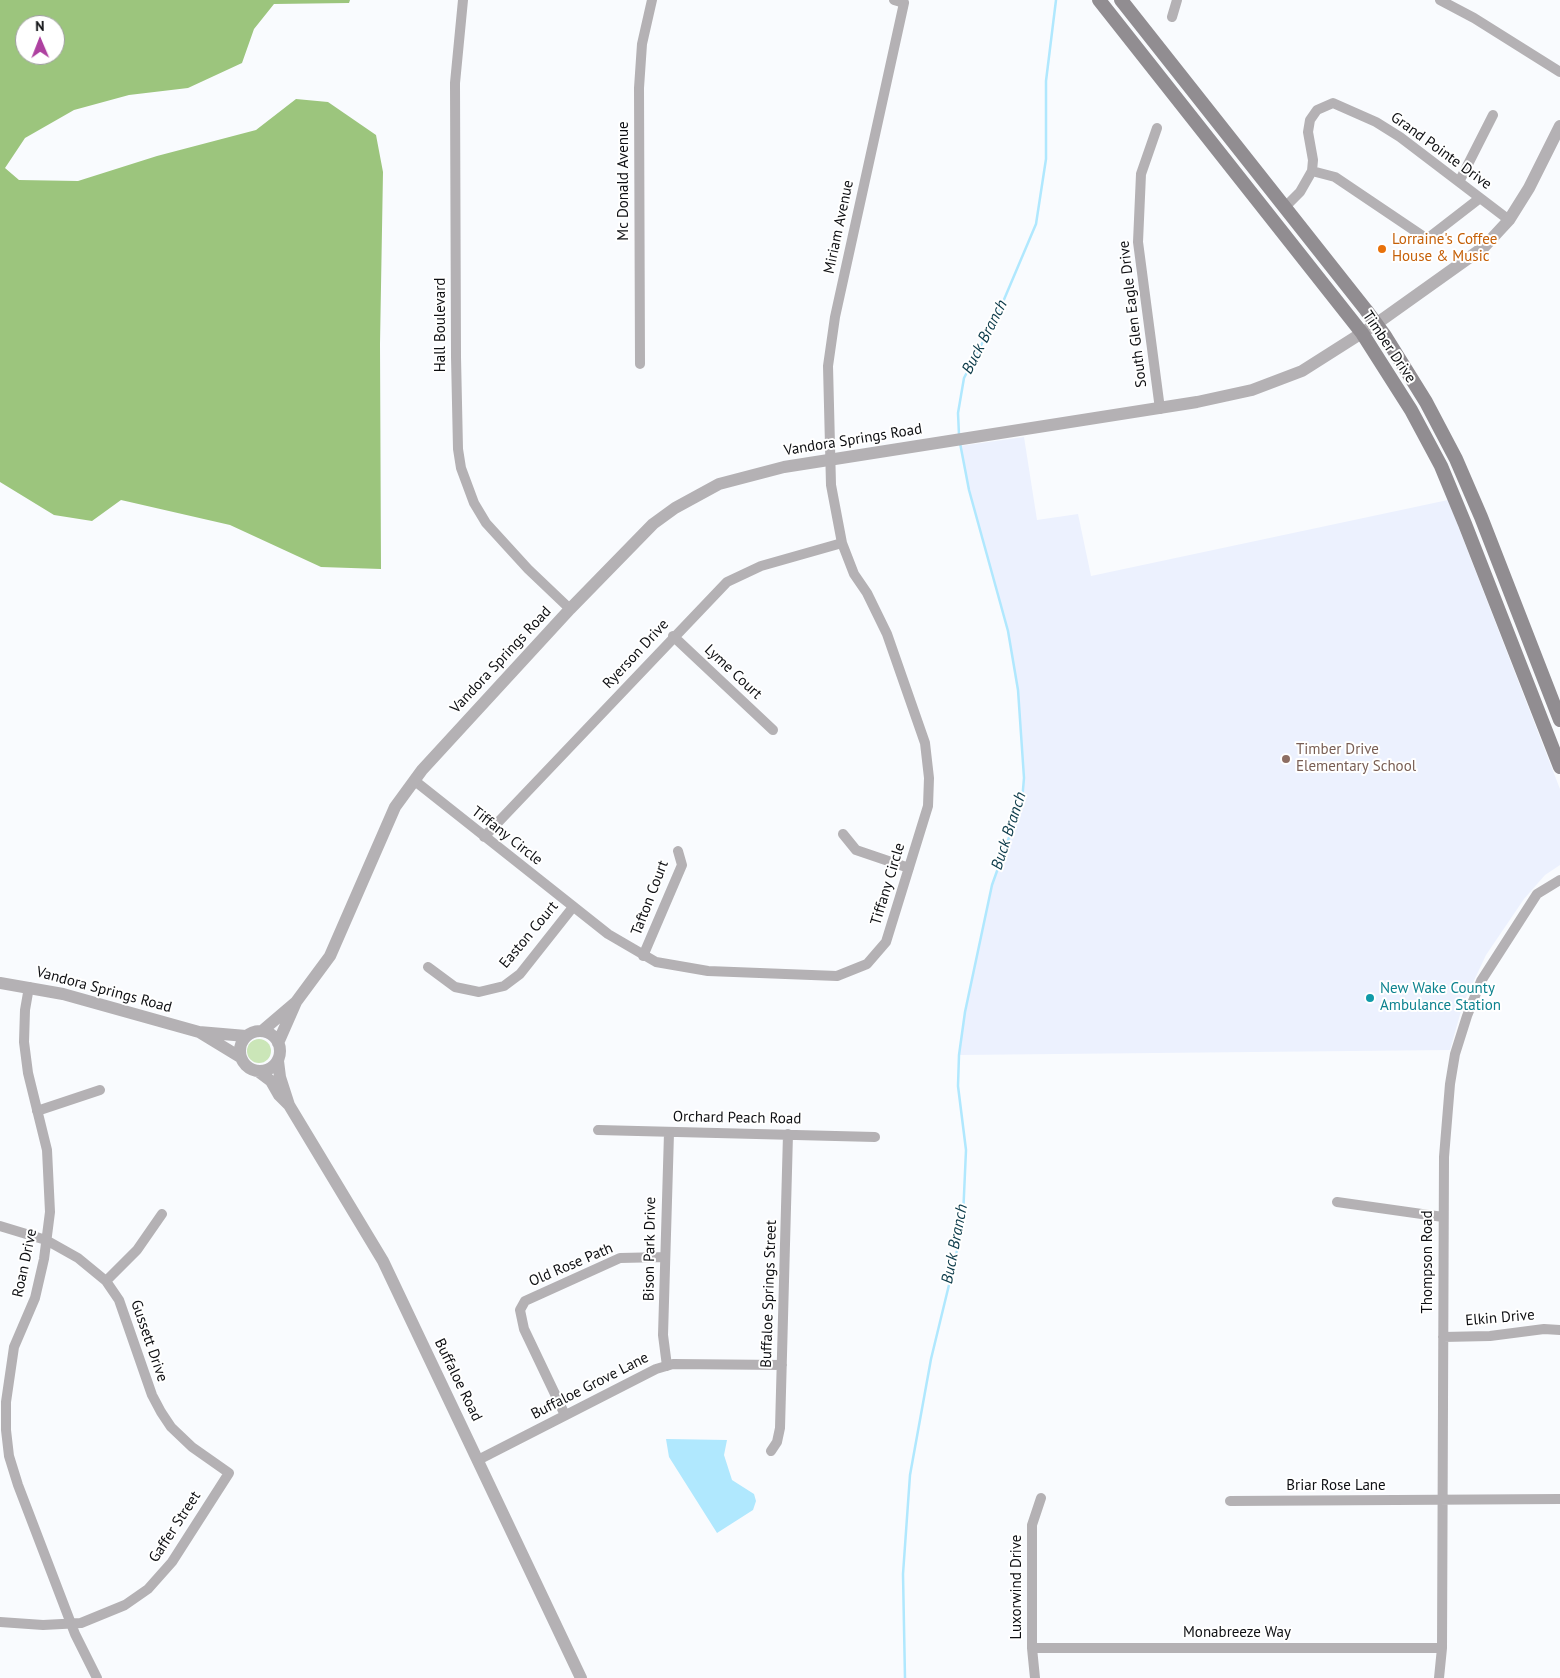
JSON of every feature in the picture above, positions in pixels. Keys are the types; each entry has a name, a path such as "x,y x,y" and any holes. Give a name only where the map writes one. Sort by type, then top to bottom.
{"main road":[{"name":"Timber Drive","path":"1099,0 1362,334 1411,410 1441,466 1480,560 1560,767"},
{"name":"Timber Drive","path":"1121,0 1376,324 1426,402 1456,459 1560,720"}],"street":[{"name":"Hall Boulevard","path":"463,0 455,83 456,357 458,449 461,468 474,503 486,523 528,569 570,609"},
{"name":"Mc Donald Avenue","path":"640,364 639,88 642,44 652,0"},
{"path":"1172,18 1177,0"},
{"path":"1440,0 1481,22 1560,72"},
{"name":"Miriam Avenue","path":"829,460 828,366 835,317 899,2"},
{"name":"Grand Pointe Drive","path":"1312,171 1313,160 1308,132 1310,120 1317,110 1333,104 1376,122 1400,137 1509,220"},
{"path":"1459,182 1493,115"},
{"name":"Vandora Springs Road","path":"278,1042 296,1002 330,956 395,807 422,770 570,609 642,536 675,508 719,484 742,477 829,460 1160,409 1256,389 1302,371 1362,334 1484,247 1509,220 1538,172 1560,126"},
{"name":"South Glen Eagle Drive","path":"1157,128 1140,174 1138,242 1160,409"},
{"path":"1284,208 1300,192 1312,171 1335,177 1428,239 1480,198"},
{"name":"Tiffany Circle","path":"415,781 608,934 643,956 674,967 837,976 867,964 886,942 928,806 929,778 925,743 887,634 867,593 854,574 842,544 831,485 829,460"},
{"name":"Ryerson Drive","path":"484,837 673,636 727,582 740,574 842,544"},
{"name":"Lyme Court","path":"673,636 773,730"},
{"path":"843,834 856,850 909,868"},
{"name":"Tafton Court","path":"643,956 682,865 678,851"},
{"name":"Thompson Road","path":"1439,1678 1442,1648 1443,1217 1447,1102 1455,1054 1468,1012 1482,981 1537,894 1560,880"},
{"name":"Easton Court","path":"428,967 455,987 479,992 504,986 520,974 573,907"},
{"name":"Vandora Springs Road","path":"0,983 29,987 130,1011 199,1032 246,1036"},
{"name":"Roan Drive","path":"29,987 25,1010 24,1042 28,1073 47,1150 50,1179 46,1240 35,1298 14,1348 6,1402 6,1430 9,1456 18,1485 71,1624 97,1678"},
{"name":"Vandora Springs Road","path":"262,1031 296,1002"},
{"path":"262,1031 269,1033 278,1042 280,1055 278,1061 270,1069 259,1072 247,1067 240,1057 240,1046 246,1036 262,1031"},
{"name":"Vandora Springs Road","path":"199,1032 240,1057"},
{"name":"Buffaloe Road","path":"278,1061 280,1077 290,1105 383,1261 581,1678"},
{"name":"Buffaloe Road","path":"259,1072 270,1081 279,1095 290,1105"},
{"path":"37,1110 100,1090"},
{"name":"Orchard Peach Road","path":"598,1130 875,1137"},
{"name":"Bison Park Drive","path":"667,1366 663,1334 669,1133"},
{"name":"Buffaloe Springs Street","path":"771,1451 777,1442 780,1428 788,1134"},
{"path":"1337,1202 1443,1217"},
{"path":"106,1281 137,1250 162,1214"},
{"name":"Gussett Drive","path":"0,1226 46,1240 78,1258 106,1281 119,1300 152,1395 161,1412 171,1427 192,1447 229,1473"},
{"name":"Old Rose Path","path":"565,1415 524,1329 520,1310 525,1301 620,1258 665,1257"},
{"name":"Elkin Drive","path":"1443,1337 1490,1336 1544,1329 1560,1330"},
{"name":"Buffaloe Grove Lane","path":"478,1460 656,1368 667,1366 782,1365"},
{"name":"Gaffer Street","path":"0,1622 24,1625 81,1623 115,1610 148,1589 172,1562 229,1473"},
{"name":"Luxorwind Drive","path":"1035,1678 1032,1648 1032,1525 1042,1498"},
{"name":"Briar Rose Lane","path":"1230,1501 1560,1499"},
{"name":"Monabreeze Way","path":"1032,1648 1442,1648"}],"shaded area":[{"name":"Timber Drive Elementary School","path":"1024,437 1037,520 1078,514 1091,576 1448,500 1560,789 1560,865 1545,875 1524,899 1486,955 1463,1004 1450,1050 959,1055 965,1012 992,885 1022,801 1024,778 1018,690 1008,631 969,490 960,446"}],"green space":[{"path":"0,0 350,0 349,3 274,4 254,29 242,63 188,88 129,95 74,110 25,138 5,168 19,180 78,181 157,156 256,130 296,99 328,102 376,135 383,172 380,344 381,569 321,567 230,525 121,500 92,521 54,515 0,482"},
{"path":"259,1039 264,1040 270,1046 270,1056 264,1062 259,1063 254,1062 248,1056 247,1051 248,1046 254,1040"}],"water":[{"path":"666,1439 727,1440 724,1455 732,1480 754,1494 756,1501 753,1510 717,1533 669,1457"}],"waterway":[{"name":"Buck Branch","path":"959,435 958,413 964,378 1000,309 1036,224 1046,159 1046,81 1056,0"},
{"name":"Buck Branch","path":"905,1678 903,1574 910,1475 931,1359 956,1256 963,1217 966,1150 958,1086 959,1055 965,1012 992,885 1022,801 1024,778 1018,690 1008,631 969,490 960,443"}],"place":[{"name":"Lorraine's Coffee House & Music","path":"1382,249"},
{"name":"Timber Drive Elementary School","path":"1286,759"},
{"name":"New Wake County Ambulance Station","path":"1370,998"}]}
